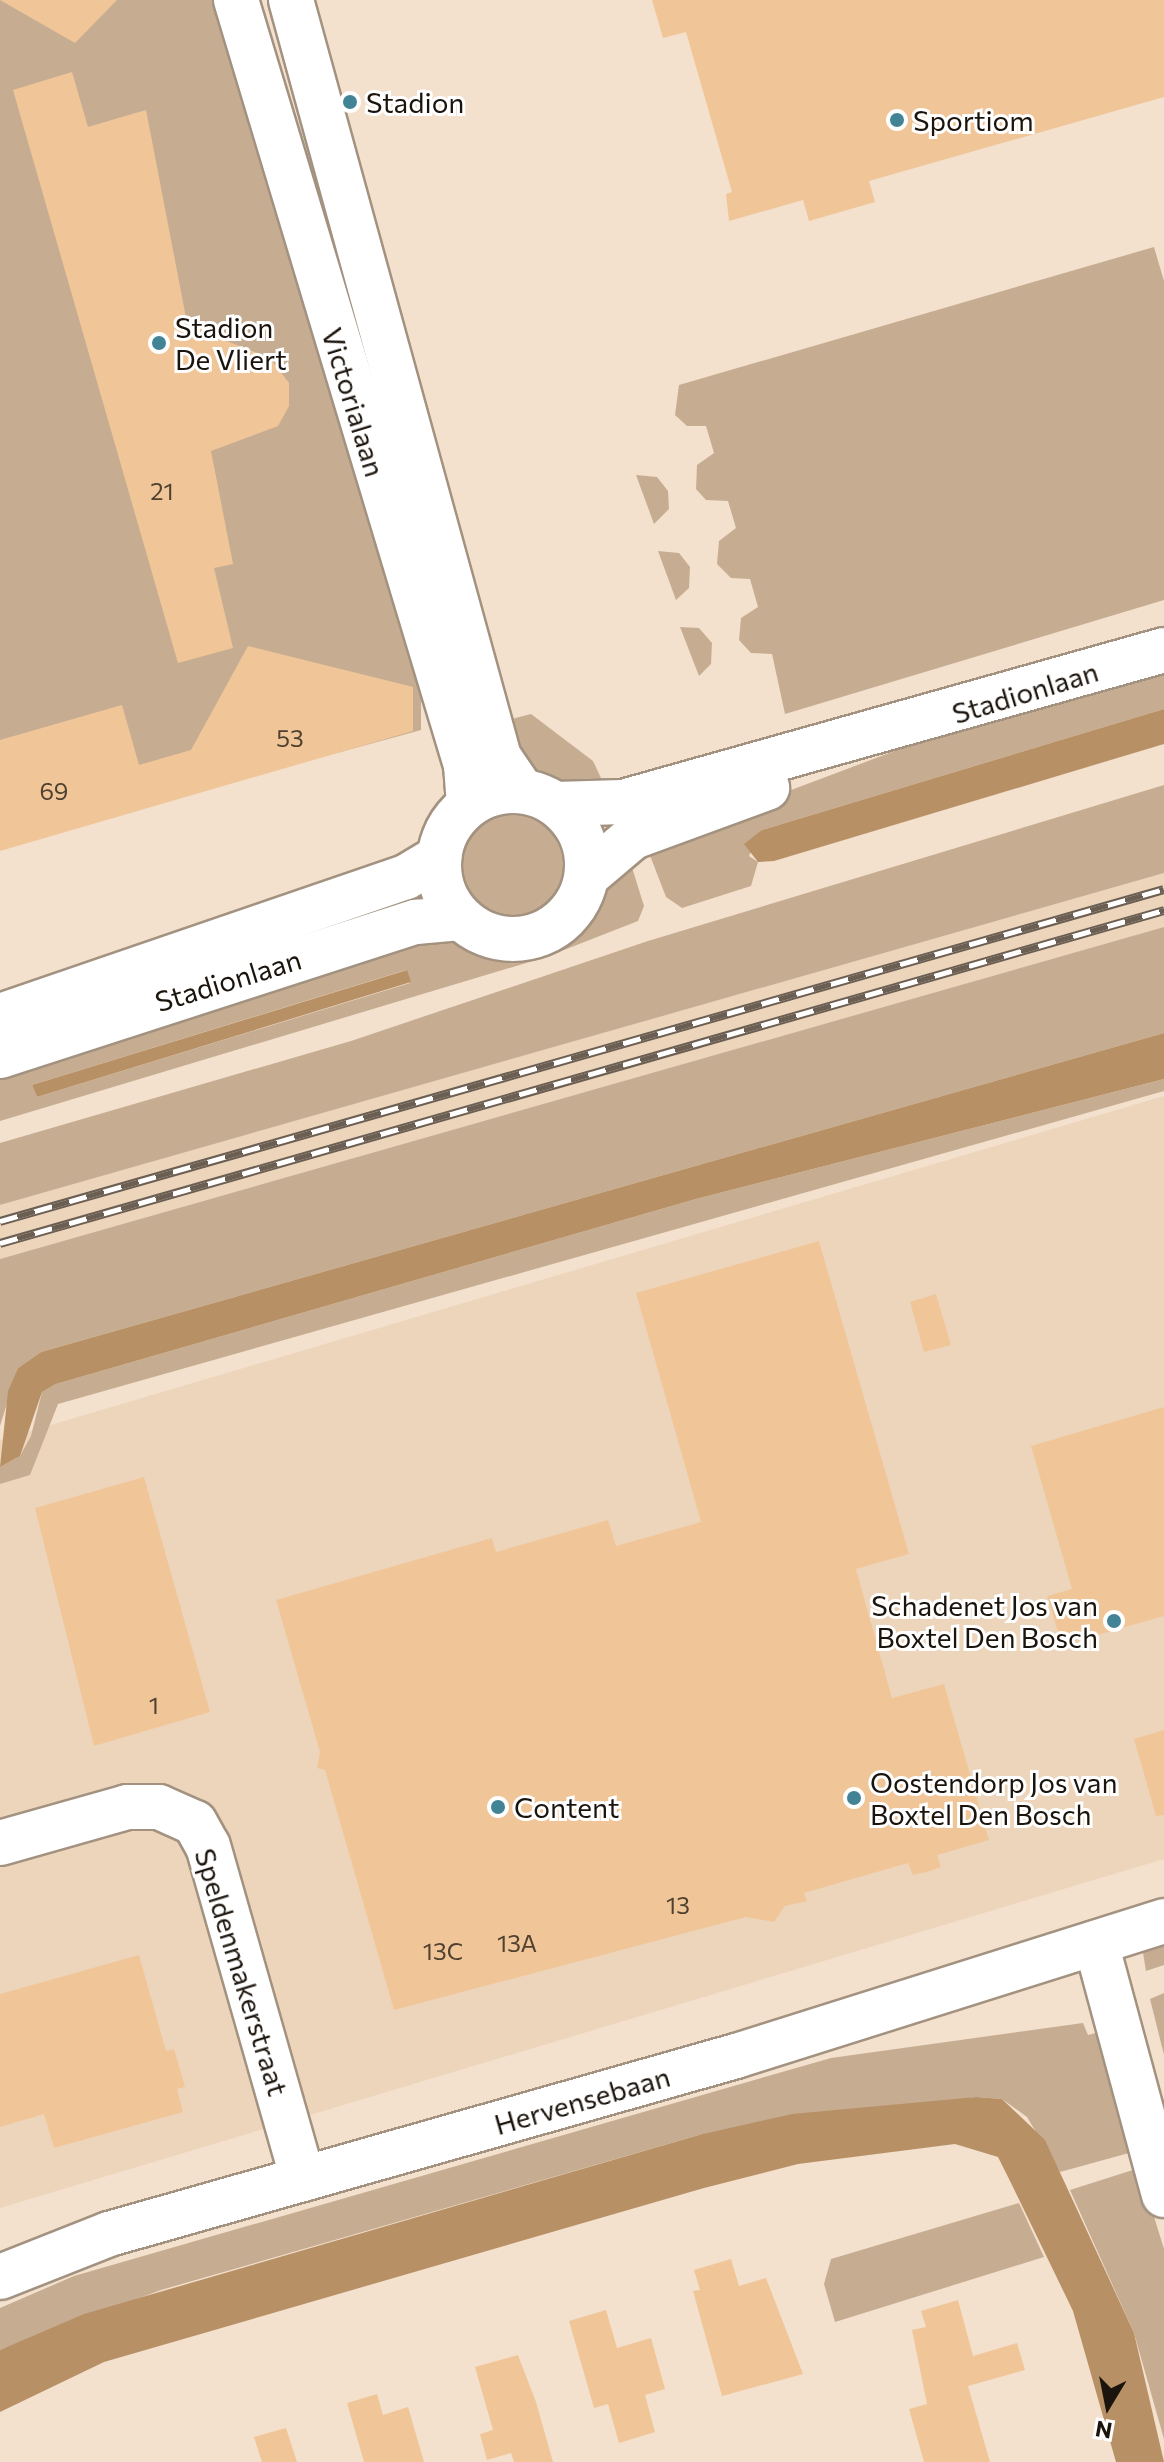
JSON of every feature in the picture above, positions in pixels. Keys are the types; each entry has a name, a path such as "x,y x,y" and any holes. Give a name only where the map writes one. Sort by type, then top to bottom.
{"street":[{"name":"Victorialaan","path":"236,0 466,765 469,805"},
{"name":"Victorialaan","path":"291,0 499,757 539,798"},
{"name":"Stadionlaan","path":"539,798 623,802 811,747 886,734 1164,650"},
{"name":"Stadionlaan","path":"587,876 633,837 818,769 886,734"},
{"path":"539,798 586,849 587,876 566,918 525,939 501,939 460,918 439,879 439,857 448,827 469,805 539,798"},
{"name":"Stadionlaan","path":"0,1016 406,877 439,857"},
{"name":"Stadionlaan","path":"0,1056 402,926 460,918"},
{"name":"Speldenmakerstraat","path":"0,1843 127,1807 159,1807 195,1823 208,1846 303,2179"},
{"name":"Hervensebaan","path":"0,2277 109,2234 736,2056 1164,1921"},
{"path":"1096,1943 1164,2195"}],"shaded area":[{"name":"Stadion De Vliert","path":"0,0 215,0 421,685 421,730 0,845"},
{"path":"1154,247 1164,281 1164,600 785,714 772,654 751,653 739,640 741,618 758,607 750,579 731,578 717,564 719,541 736,528 728,501 706,500 696,489 697,465 714,453 706,426 687,426 675,415 679,385"},
{"path":"636,475 657,477 668,491 669,509 654,524"},
{"path":"658,551 679,553 690,567 689,588 676,600"},
{"path":"680,627 699,628 712,643 711,664 699,676"},
{"path":"1164,668 1164,709 762,830 749,856 758,862 751,886 682,908 666,897 646,845 913,744"},
{"path":"1164,709 1164,744 774,861 758,862 744,844 762,830"},
{"path":"531,714 593,761 608,793 568,792 530,773 504,721"},
{"path":"1164,785 1164,873 0,1205 0,1143 351,1041 648,941"},
{"path":"512,815 532,819 548,830 559,846 563,866 559,886 548,902 532,913 512,917 492,913 476,902 465,886 461,866 465,846 476,830 492,819"},
{"path":"630,861 644,906 638,921 546,957 0,1121 0,1068 445,934 492,958 548,954 586,926 609,882","holes":["406,970 410,983 37,1097 32,1085"]},
{"path":"1164,873 1164,927 0,1259 0,1205"},
{"path":"1164,927 1164,1033 41,1352 18,1368 0,1426 0,1259"},
{"path":"407,970 411,982 37,1097 32,1085"},
{"path":"1164,1033 1164,1079 696,1199 56,1384 42,1392 20,1456 0,1467 8,1391 18,1368 41,1352"},
{"path":"1164,1079 1164,1091 58,1404 30,1475 0,1484 0,1467 20,1456 31,1436 42,1392 56,1384 696,1199"},
{"path":"1164,1096 1164,1859 0,2208 0,1440"},
{"path":"1164,1932 1164,1965 1146,1971 1142,1947"},
{"path":"1164,1993 1164,2055 1150,1999"},
{"path":"1083,2023 1088,2035 1096,2033 1129,2153 1060,2172 1027,2117 1002,2099 976,2097 699,2135 161,2290 0,2350 0,2308 74,2276 831,2058"},
{"path":"976,2097 1002,2099 1045,2140 1134,2333 1164,2462 1116,2462 1073,2311 998,2157 955,2144 798,2164 704,2188 104,2362 0,2412 0,2350 84,2314 699,2135 792,2114"},
{"path":"1139,2168 1164,2249 1164,2439 1134,2333 1070,2190"},
{"path":"1019,2203 1044,2257 835,2322 824,2284 831,2259"}],"building":[{"path":"0,0 117,0 75,43"},
{"name":"Sportiom","path":"652,0 1164,0 1164,97 869,181 875,202 809,221 803,200 729,221 726,194 732,192 686,32 663,38"},
{"path":"72,72 88,127 146,110 188,328 203,323 206,333 270,358 289,383 289,406 278,426 211,451 233,564 214,568 233,648 178,663 13,90"},
{"path":"248,646 413,687 413,731 0,851 0,740 122,705 139,765 191,750"},
{"path":"819,1241 909,1554 856,1569 892,1698 944,1684 989,1840 937,1855 941,1867 927,1872 913,1875 908,1863 804,1893 807,1901 785,1906 774,1922 746,1917 394,2010 325,1770 317,1768 320,1752 276,1600 492,1538 496,1552 608,1520 616,1546 701,1522 636,1293"},
{"path":"936,1294 951,1345 924,1352 910,1302"},
{"path":"1164,1407 1164,1616 1062,1645 1047,1596 1072,1589 1031,1446"},
{"path":"144,1477 210,1712 94,1746 35,1508"},
{"path":"1164,1730 1164,1815 1156,1816 1134,1739"},
{"path":"139,1955 166,2051 174,2049 185,2087 177,2089 183,2112 54,2148 44,2114 0,2127 0,1994"},
{"path":"731,2259 739,2286 766,2278 803,2374 722,2396 693,2291 700,2290 694,2270"},
{"path":"958,2300 973,2356 1017,2343 1025,2370 968,2386 990,2462 924,2462 909,2409 927,2404 912,2330 926,2327 921,2311"},
{"path":"606,2310 617,2348 651,2338 665,2389 645,2395 655,2432 619,2443 608,2404 594,2408 569,2321"},
{"path":"518,2355 536,2402 553,2462 514,2462 511,2453 487,2460 480,2434 493,2430 475,2367"},
{"path":"377,2394 383,2415 408,2407 424,2462 364,2462 347,2403"},
{"path":"286,2428 297,2462 262,2462 254,2437"}],"railway":[{"path":"0,1221 1164,889"},
{"path":"0,1243 1164,910"}],"place":[{"name":"Stadion","path":"350,102"},
{"name":"Sportiom","path":"897,120"},
{"name":"Stadion De Vliert","path":"159,343"},
{"name":"Schadenet Jos van Boxtel Den Bosch","path":"1114,1621"},
{"name":"Oostendorp Jos van Boxtel Den Bosch","path":"854,1798"},
{"name":"Content","path":"498,1807"}]}
